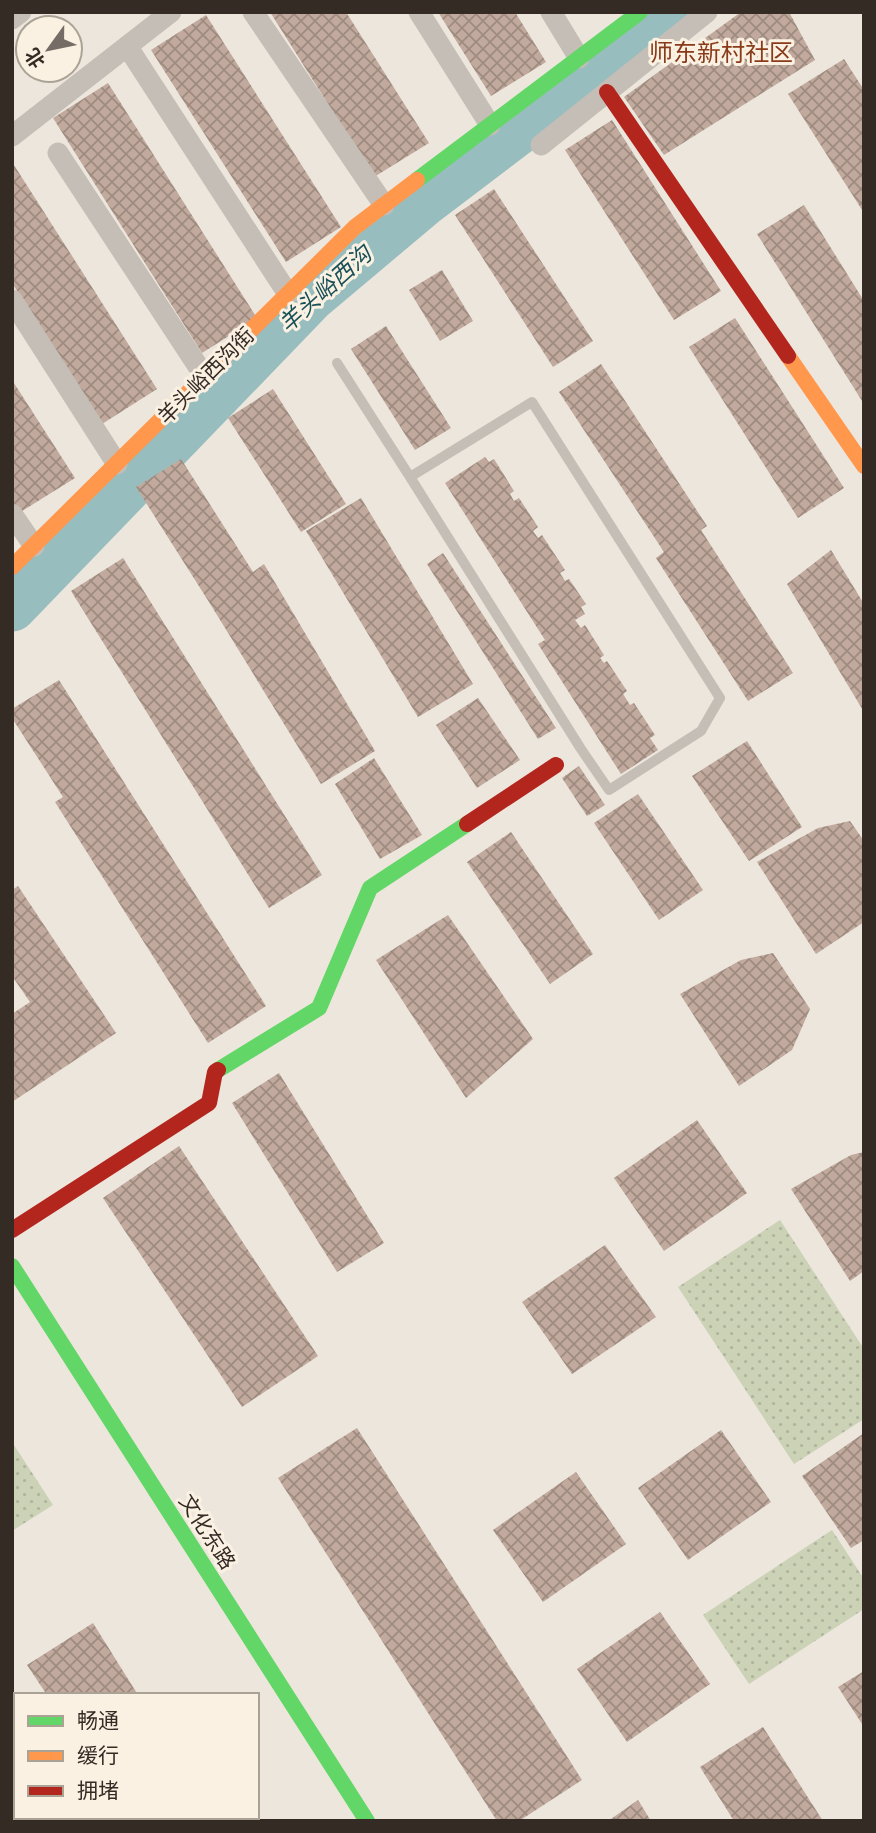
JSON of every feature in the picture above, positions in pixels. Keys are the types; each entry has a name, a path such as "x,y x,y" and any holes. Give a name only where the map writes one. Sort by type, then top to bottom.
{"street":[{"path":"12,19 21,12"},
{"path":"12,136 171,12"},
{"path":"253,12 384,205"},
{"path":"419,12 490,125"},
{"path":"551,12 579,58"},
{"name":"羊头峪西沟街","path":"12,567 355,227 639,12"},
{"path":"541,145 707,12"},
{"path":"127,46 288,294"},
{"path":"607,92 863,462"},
{"path":"58,153 205,377"},
{"path":"12,300 117,464"},
{"path":"12,514 34,546"},
{"path":"12,1230 209,1103 215,1072 319,1008 370,888 569,757"},
{"name":"文化东路","path":"12,1266 367,1821"}],"lane":[{"path":"337,363 410,477 569,757 609,790 701,731 720,698 532,402 410,477"}],"green space":[{"path":"780,1220 864,1349 864,1419 794,1464 678,1287"},
{"path":"12,1442 53,1505 12,1531"},
{"path":"832,1530 864,1579 864,1609 749,1684 703,1615"}],"building":[{"path":"270,12 346,12 429,143 374,177"},
{"path":"438,12 515,12 546,62 491,96"},
{"path":"741,12 789,12 815,60 664,155 624,97"},
{"path":"206,15 341,227 286,262 151,50"},
{"path":"844,59 864,90 864,213 788,94"},
{"path":"108,83 257,318 202,353 53,118"},
{"path":"612,120 721,291 674,320 565,150"},
{"path":"12,162 157,389 102,424 12,283"},
{"path":"494,189 593,341 553,367 455,215"},
{"path":"804,205 864,301 864,404 757,234"},
{"path":"442,270 473,321 440,341 409,290"},
{"path":"735,318 844,488 798,518 689,347"},
{"path":"386,326 451,428 415,450 351,349"},
{"path":"601,364 707,526 701,530 793,673 748,701 656,558 664,552 559,392"},
{"path":"12,380 75,478 19,513 12,502"},
{"path":"273,389 346,504 301,532 228,418"},
{"path":"485,457 489,462 494,459 514,491 510,494 514,501 519,498 538,527 533,531 538,538 542,535 565,570 560,573 565,581 569,579 586,604 581,607 585,614 575,620 581,628 585,625 604,655 600,658 604,663 607,661 627,691 623,694 630,705 634,703 655,735 650,738 658,750 621,774 538,644 545,640 445,483"},
{"path":"181,459 253,572 264,564 375,751 321,784 136,487"},
{"path":"361,498 473,684 418,717 306,531"},
{"path":"831,550 864,604 864,712 787,584"},
{"path":"443,553 556,728 538,739 427,564"},
{"path":"123,558 322,875 269,908 71,591"},
{"path":"59,680 266,1006 208,1043 55,802 63,797 12,718 12,709"},
{"path":"478,698 520,760 477,788 436,725"},
{"path":"747,741 802,827 749,861 692,776"},
{"path":"374,758 422,835 380,859 335,784"},
{"path":"579,766 605,805 587,816 562,778"},
{"path":"638,794 703,890 659,920 594,823"},
{"path":"850,821 864,841 864,922 816,954 757,862 818,828"},
{"path":"511,832 593,954 550,984 467,862"},
{"path":"18,886 116,1033 12,1102 12,1014 30,1002 12,976 12,890"},
{"path":"448,915 533,1039 466,1098 376,960"},
{"path":"773,953 810,1009 792,1050 739,1086 680,994 741,960"},
{"path":"279,1073 384,1243 337,1272 232,1103"},
{"path":"697,1120 747,1193 664,1251 614,1178"},
{"path":"179,1146 318,1356 242,1407 103,1198"},
{"path":"864,1152 864,1271 850,1281 791,1189 851,1155"},
{"path":"605,1245 656,1317 572,1374 522,1302"},
{"path":"357,1428 582,1780 519,1821 497,1821 278,1478"},
{"path":"721,1430 771,1502 688,1560 638,1488"},
{"path":"864,1433 864,1540 851,1548 802,1476"},
{"path":"576,1472 626,1544 543,1602 493,1530"},
{"path":"660,1612 710,1684 627,1742 577,1669"},
{"path":"93,1623 137,1693 46,1693 27,1665"},
{"path":"864,1671 864,1727 838,1687"},
{"path":"12,1714 14,1805 12,1802"},
{"path":"763,1727 823,1821 734,1821 700,1767"},
{"path":"638,1800 651,1821 608,1821"},
{"path":"22,1819 75,1821 23,1821"},
{"path":"126,1819 219,1821 127,1821"}],"waterway":[{"name":"羊头峪西沟","path":"12,607 311,297 424,202 674,12"}],"traffic: fast":[{"path":"417,180 640,12"},
{"path":"218,1070 319,1008 370,888 467,824"},
{"path":"12,1266 367,1821"}],"traffic: slow":[{"path":"12,567 355,227 417,180"},
{"path":"788,356 864,466"}],"traffic: jam":[{"path":"607,92 788,356"},
{"path":"467,824 556,765"},
{"path":"12,1230 209,1103 215,1072 218,1070"}],"district":[{"name":"师东新村社区","path":"721,53"}]}
